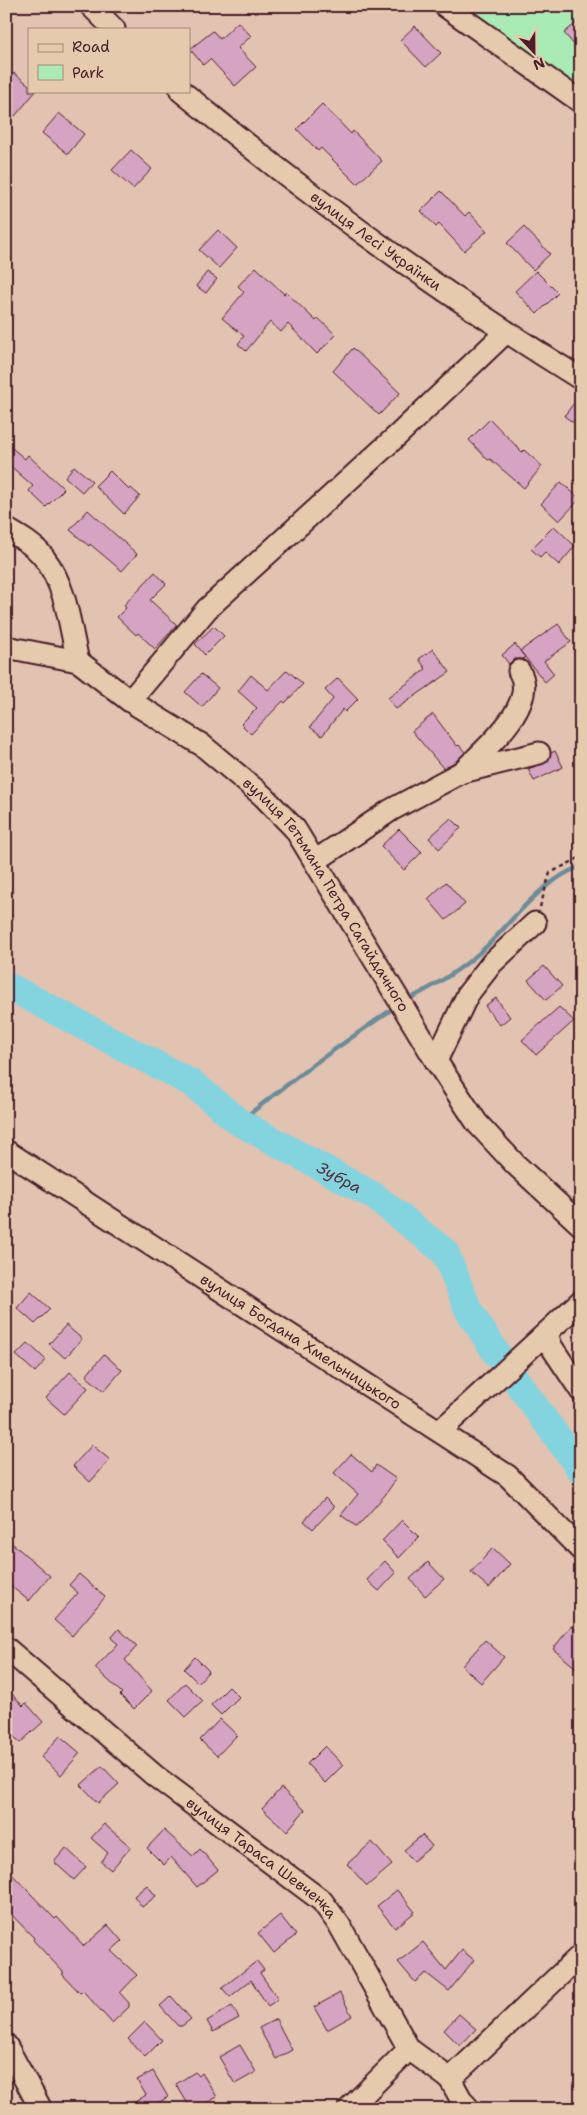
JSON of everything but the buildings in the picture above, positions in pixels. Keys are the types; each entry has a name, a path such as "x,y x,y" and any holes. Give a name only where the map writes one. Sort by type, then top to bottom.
{"street":[{"path":"91,6 113,28"},
{"path":"445,6 581,102"},
{"name":"вулиця Лесі Українки","path":"182,92 305,190 411,267 506,332 581,379"},
{"path":"130,701 207,609 391,442 506,332"},
{"path":"6,528 45,558 59,581 78,661"},
{"name":"вулиця Гетьмана Петра Сагайдачного","path":"6,647 78,661 130,701 202,745 263,796 295,829 436,1061 477,1123 515,1164 581,1225"},
{"path":"462,772 504,730 519,708 525,689 524,678 519,671"},
{"path":"315,862 391,810 462,772 539,753"},
{"path":"436,1061 468,994 492,963 535,923"},
{"name":"вулиця Богдана Хмельницького","path":"6,1151 508,1476 581,1550"},
{"path":"440,1431 519,1356 581,1301"},
{"path":"547,1333 551,1346 581,1391"},
{"name":"вулиця Тараса Шевченка","path":"6,1648 155,1776 322,1901 340,1926 409,2049"},
{"path":"450,2079 581,1955"},
{"path":"6,2045 41,2109"},
{"path":"348,2109 409,2049 450,2079 462,2101 469,2109"}],"path":[{"path":"546,889 550,873 581,857"}],"green space":[{"path":"445,6 581,6 581,102"}],"waterway":[{"path":"405,1001 459,969 488,945 541,890 566,873 581,866"},
{"name":"Зубра","path":"6,985 193,1084 239,1122 374,1196 445,1252 469,1311 497,1354 581,1470"},
{"path":"239,1122 314,1064 395,1007"}]}
